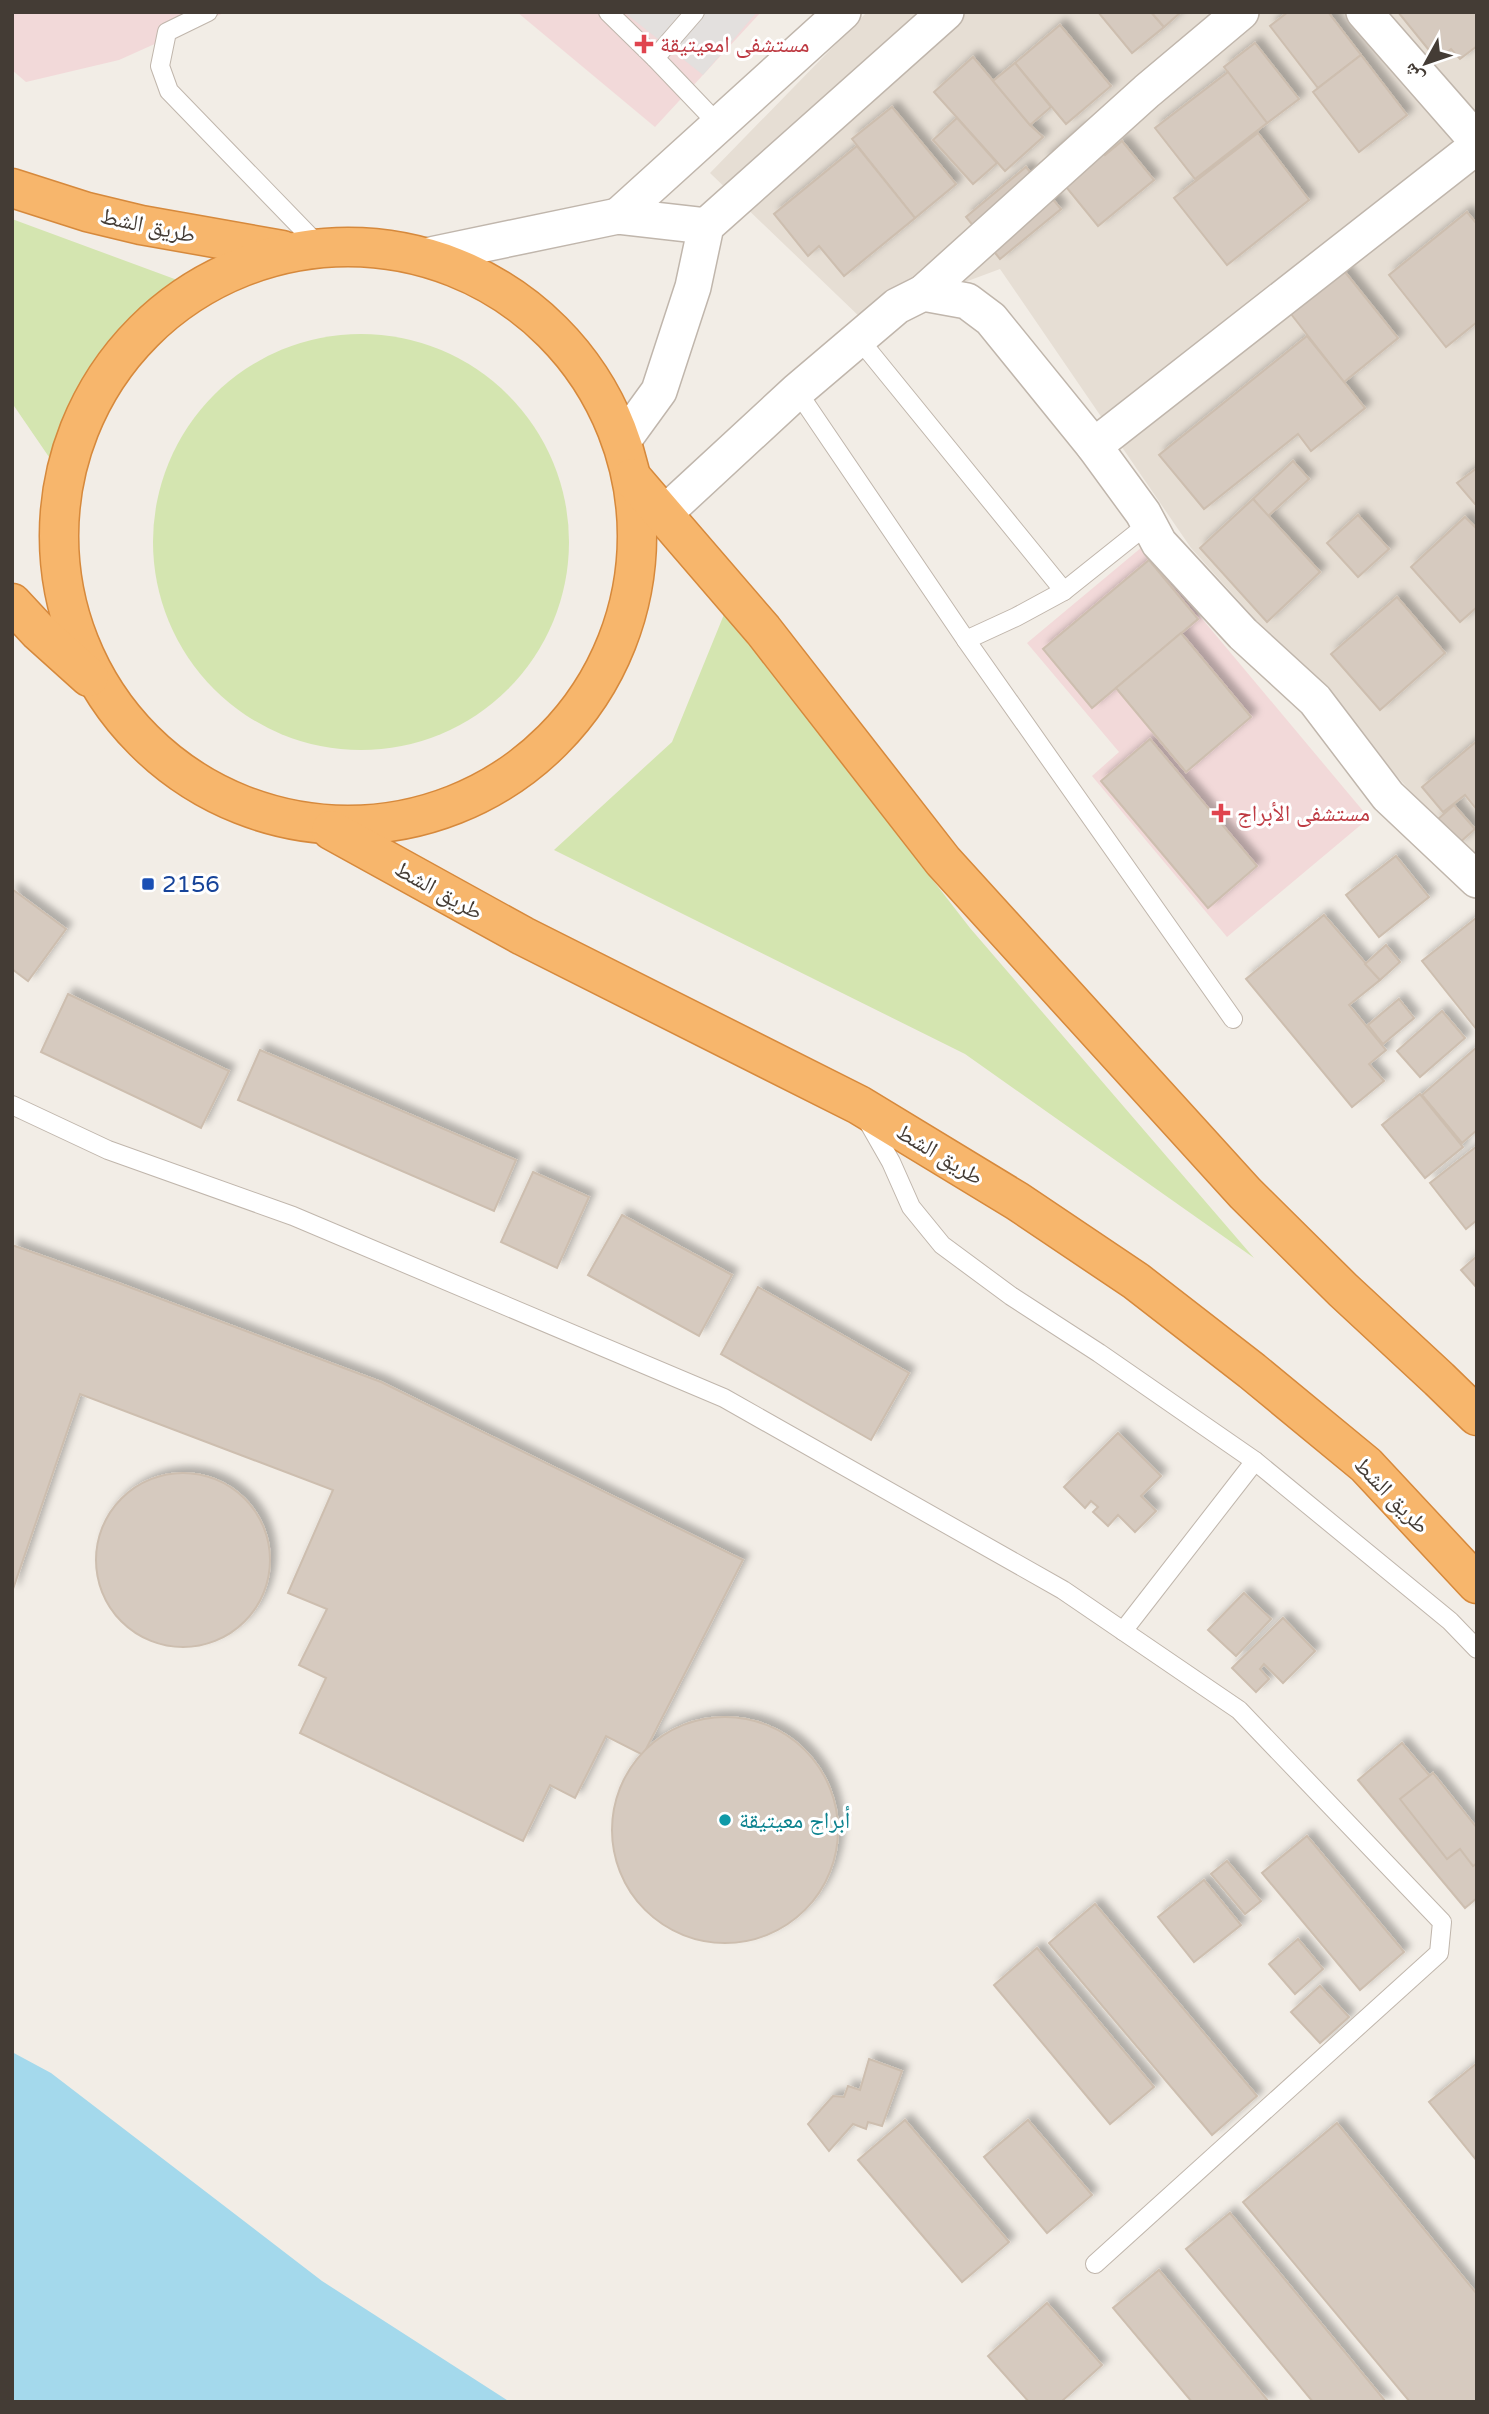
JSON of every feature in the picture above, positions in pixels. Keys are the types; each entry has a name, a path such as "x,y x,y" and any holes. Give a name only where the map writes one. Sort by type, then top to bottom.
{"highway":[{"name":"طريق الشط","path":"12,188 87,212 141,225 305,251 426,256 491,283 547,325 592,379 622,442 632,478 638,543 629,607 606,669 570,723 522,768 466,801 404,820 331,830"},
{"path":"104,691 74,628 59,559 61,489 80,422 115,362 163,311 221,274 305,251"},
{"path":"632,478 764,630 943,861 1245,1193 1477,1416"},
{"path":"12,604 104,691 149,745 205,787 270,815 331,830"},
{"name":"طريق الشط","path":"331,830 523,936 859,1105 1017,1201 1147,1289 1366,1465 1477,1584"}],"street":[{"path":"618,216 843,12"},
{"path":"622,442 659,391 693,287 706,226 946,12"},
{"path":"664,513 797,391 897,306 923,293 1147,91 1241,12"},
{"path":"1094,446 1477,144 1364,12"},
{"path":"426,256 618,216 706,226"},
{"path":"923,293 968,301 991,319 1094,446 1143,513 1159,543 1243,634 1315,700 1388,796 1477,880"}],"lane":[{"path":"208,12 167,32 160,66 169,91 305,251"},
{"path":"608,12 719,125"},
{"path":"654,58 695,12"},
{"path":"859,339 1064,591"},
{"path":"797,391 966,640 1233,1019"},
{"path":"966,640 1064,591 1148,524"},
{"path":"12,1105 108,1150 293,1216 724,1398 1063,1590 1239,1710 1442,1922 1439,1953 1095,2264"},
{"path":"859,1105 891,1162 911,1207 942,1245 1011,1296 1255,1461 1450,1621 1477,1649"},
{"path":"1123,1631 1255,1461"}],"shaded area":[{"path":"12,12 226,12 119,60 26,82 12,70"},
{"name":"مستشفى امعيتيقة","path":"517,12 761,12 655,127"},
{"path":"624,12 757,12 703,75"},
{"path":"867,12 1477,12 1477,865 1191,548 1000,269 863,320 710,173"},
{"path":"1142,547 1369,818 1227,937 1092,776 1119,752 1027,643"}],"green space":[{"path":"12,219 180,281 99,357 49,457 12,403"},
{"path":"361,334 402,338 441,350 477,369 508,395 534,426 553,462 565,501 569,542 565,583 553,622 534,658 508,689 477,715 441,734 402,746 361,750 320,746 281,734 245,715 214,689 188,658 169,622 157,583 153,542 157,501 169,462 188,426 214,395 245,369 281,350 320,338"},
{"path":"725,612 970,928 1254,1258 965,1054 554,850 672,742"}],"water":[{"path":"12,2052 51,2073 322,2281 510,2402 12,2402"}],"building":[{"path":"1098,12 1151,12 1164,27 1132,53"},
{"path":"1151,12 1181,12 1164,27"},
{"path":"1288,12 1328,12 1361,55 1318,88 1270,26"},
{"path":"1398,12 1477,12 1477,46 1460,59 1451,49 1437,60"},
{"path":"1060,25 1111,86 1066,124 1015,63"},
{"path":"1255,43 1299,99 1267,123 1224,67"},
{"path":"1361,55 1407,115 1359,152 1313,92"},
{"path":"973,57 1043,137 1005,171 934,92"},
{"path":"1015,63 1051,107 1030,125 993,81"},
{"path":"1228,72 1267,123 1195,179 1155,128"},
{"path":"892,107 956,184 915,218 852,139"},
{"path":"957,118 997,163 973,184 933,140"},
{"path":"1082,128 1105,155 1122,141 1154,180 1098,226 1044,160"},
{"path":"1258,133 1309,200 1227,265 1174,198"},
{"path":"857,146 915,218 844,276 819,246 808,256 774,214"},
{"path":"1026,167 1061,209 1000,259 966,217"},
{"path":"1467,212 1477,224 1477,322 1446,347 1389,275"},
{"path":"1337,262 1398,338 1344,382 1284,305"},
{"path":"1307,336 1365,408 1311,451 1298,434 1204,509 1159,455"},
{"path":"1293,461 1309,479 1268,516 1253,499"},
{"path":"1477,468 1477,504 1475,504 1457,483"},
{"path":"1253,499 1320,572 1267,622 1200,548"},
{"path":"1358,515 1389,549 1358,577 1327,543"},
{"path":"1465,517 1477,529 1477,607 1460,622 1411,567"},
{"path":"1149,560 1198,619 1092,708 1043,649"},
{"path":"1397,597 1445,653 1380,710 1331,654"},
{"path":"1181,633 1251,717 1186,772 1116,688"},
{"path":"1150,739 1257,866 1208,908 1101,781"},
{"path":"1477,741 1477,810 1465,795 1443,812 1422,787"},
{"path":"1454,805 1475,829 1458,844 1437,820"},
{"path":"1396,856 1429,897 1379,937 1346,895"},
{"path":"12,889 66,929 28,981 12,969"},
{"path":"1324,915 1380,980 1349,1005 1386,1050 1369,1064 1384,1081 1352,1107 1246,979"},
{"path":"1477,919 1477,1030 1422,961"},
{"path":"1386,945 1400,962 1380,980 1365,964"},
{"path":"68,994 229,1071 201,1128 41,1052"},
{"path":"1399,999 1414,1018 1383,1044 1368,1025"},
{"path":"1442,1011 1465,1038 1420,1077 1397,1051"},
{"path":"1477,1047 1477,1130 1462,1143 1422,1095"},
{"path":"260,1050 516,1160 494,1211 238,1100"},
{"path":"1420,1094 1463,1147 1425,1178 1382,1125"},
{"path":"1477,1146 1477,1220 1466,1229 1430,1183"},
{"path":"533,1172 589,1197 557,1268 501,1242"},
{"path":"622,1215 732,1275 699,1336 588,1275"},
{"path":"12,1245 381,1382 743,1560 643,1755 606,1736 575,1798 550,1785 523,1841 300,1733 326,1678 299,1665 327,1609 288,1593 333,1490 80,1394 12,1592"},
{"path":"1477,1256 1477,1288 1461,1270"},
{"path":"758,1287 909,1373 871,1440 721,1354"},
{"path":"1118,1433 1161,1476 1141,1496 1156,1511 1135,1532 1118,1515 1108,1526 1093,1512 1098,1507 1091,1501 1085,1508 1064,1487"},
{"path":"183,1473 216,1480 245,1498 263,1527 270,1560 263,1593 245,1622 216,1640 183,1647 150,1640 121,1622 103,1593 96,1560 103,1527 121,1498 150,1480"},
{"path":"1244,1593 1271,1619 1236,1656 1208,1630"},
{"path":"1283,1618 1315,1651 1283,1683 1264,1664 1260,1669 1269,1679 1256,1692 1232,1668"},
{"name":"أبراج معيتيقة","path":"714,1717 736,1717 778,1730 805,1750 825,1777 836,1808 836,1852 825,1883 805,1910 778,1930 758,1938 736,1943 714,1943 672,1930 638,1902 625,1883 617,1863 612,1841 612,1819 625,1777 653,1743 672,1730 692,1722"},
{"path":"1402,1743 1477,1832 1477,1898 1465,1908 1358,1780"},
{"path":"1433,1773 1477,1828 1477,1863 1473,1866 1460,1849 1447,1859 1400,1799"},
{"path":"1307,1836 1404,1952 1360,1990 1262,1873"},
{"path":"1227,1861 1261,1901 1245,1914 1211,1874"},
{"path":"1204,1880 1241,1925 1194,1962 1158,1917"},
{"path":"1095,1904 1257,2096 1212,2135 1049,1943"},
{"path":"1298,1939 1323,1969 1295,1994 1269,1964"},
{"path":"1037,1948 1154,2087 1110,2124 994,1985"},
{"path":"1320,1986 1349,2017 1320,2043 1291,2012"},
{"path":"869,2059 902,2071 882,2126 868,2122 866,2129 853,2124 829,2151 808,2124 833,2096 844,2097 848,2086 860,2090"},
{"path":"1477,2063 1477,2161 1429,2102"},
{"path":"905,2120 1009,2242 962,2282 858,2160"},
{"path":"1028,2120 1092,2195 1047,2233 984,2157"},
{"path":"1337,2123 1477,2294 1477,2402 1410,2402 1243,2202"},
{"path":"1230,2213 1386,2402 1313,2402 1186,2249"},
{"path":"1159,2270 1269,2402 1192,2402 1113,2308"},
{"path":"1047,2303 1102,2365 1061,2402 1029,2402 988,2356"}],"place":[{"name":"مستشفى امعيتيقة","path":"644,44"},
{"name":"مستشفى الأبراج","path":"1221,813"},
{"name":"2156","path":"148,884"},
{"name":"أبراج معيتيقة","path":"725,1820"}]}
